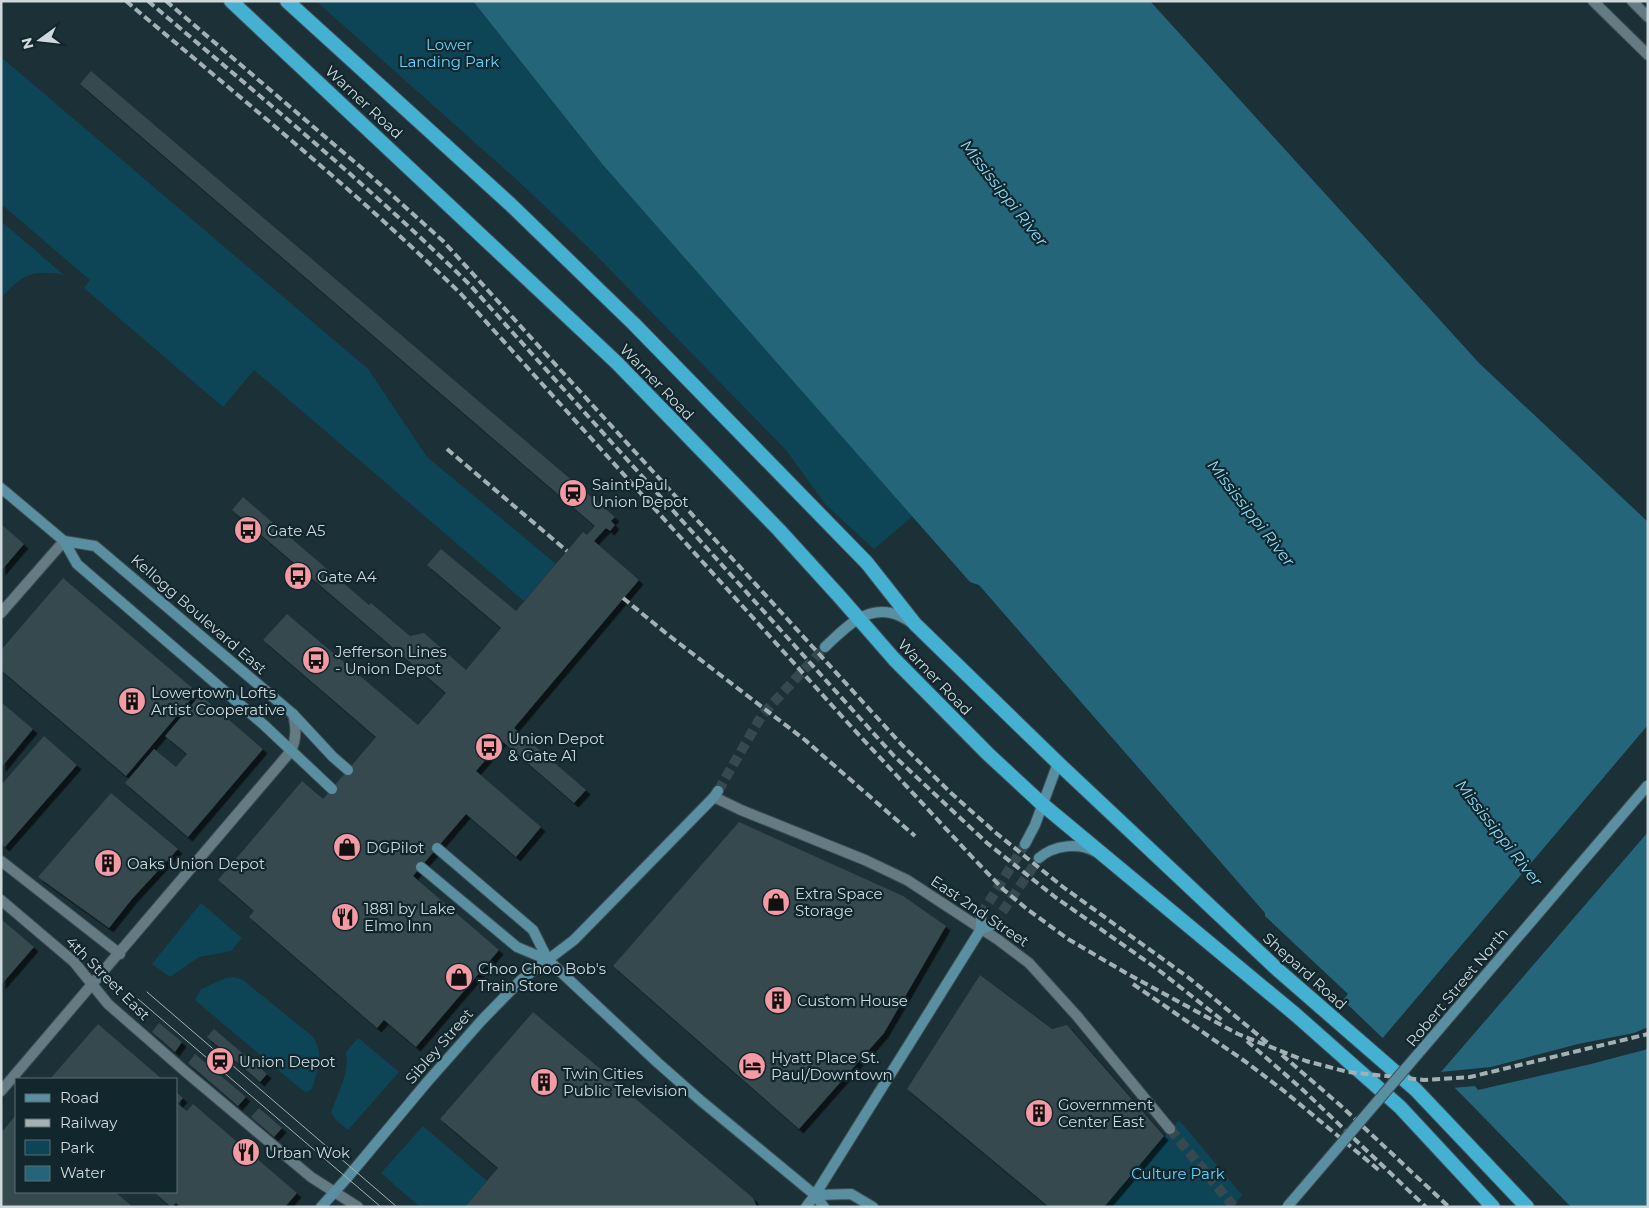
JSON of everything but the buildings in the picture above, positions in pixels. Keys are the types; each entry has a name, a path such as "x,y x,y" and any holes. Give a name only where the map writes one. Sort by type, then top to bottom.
{"highway":[{"name":"Warner Road","path":"231,1 617,363 779,530 840,596 894,660 1042,804"},
{"name":"Warner Road","path":"287,1 510,204 634,324 867,563 915,624 1058,764"},
{"name":"Shepard Road","path":"1058,764 1278,970 1416,1090 1527,1207"},
{"path":"1042,804 1296,1015 1400,1108 1493,1207"}],"main road":[{"path":"1,488 64,541 77,564 264,725 332,790"},
{"name":"Kellogg Boulevard East","path":"64,541 95,546 293,714 333,757 348,770"},
{"path":"825,647 858,618 875,613 892,613 915,624"},
{"path":"1025,844 1035,825 1058,764"},
{"name":"Robert Street North","path":"1287,1207 1648,785"},
{"name":"Sibley Street","path":"321,1207 428,1081 520,980 574,940 716,794"},
{"path":"1039,858 1053,849 1077,846 1092,849 1110,859"},
{"path":"437,848 533,930 548,960"},
{"path":"421,866 516,947 548,960 700,1100 815,1195 824,1207"},
{"path":"806,1207 981,929 981,916"},
{"path":"981,929 994,924"},
{"path":"815,1195 851,1194 873,1207"}],"street":[{"path":"1593,1 1648,55"},
{"path":"1632,1 1648,17"},
{"path":"1,613 64,541"},
{"path":"1,1091 292,751 296,735 293,714"},
{"name":"East 2nd Street","path":"716,794 742,810 865,860 906,880 1029,963 1077,1016 1170,1129"},
{"name":"4th Street East","path":"1,861 120,954"},
{"name":"4th Street East","path":"1,900 74,962 108,1004 187,1073 311,1177 336,1191 358,1207"}],"green space":[{"name":"Lower Landing Park","path":"316,1 473,1 603,165 913,516 874,549 826,505 786,450 592,251 516,179"},
{"path":"1,57 368,369 427,457 556,564 524,601 254,370 223,407 84,288 90,280 1,204"},
{"path":"1,221 64,275 44,273 28,276 15,284 1,298"},
{"path":"201,903 242,938 231,951 199,957 170,977 152,964"},
{"path":"234,977 243,980 312,1036 318,1049 319,1062 312,1089 306,1092 302,1090 195,1000 201,989 226,978"},
{"path":"358,1038 399,1072 348,1130 336,1120 331,1112 345,1075 346,1052"},
{"name":"Culture Park","path":"1179,1120 1242,1195 1233,1207 1103,1207"},
{"path":"423,1126 487,1181 465,1207 420,1207 381,1173"}],"water":[{"name":"Mississippi River","path":"473,1 1150,1 1479,363 1648,522 1648,1207 1571,1207 1404,1038 1394,1049 1343,1000 1348,994 1265,916 1265,913 979,585 970,582 603,165"}],"pier":[{"path":"1648,725 1648,832 1441,1072 1491,1067 1578,1044 1634,1033 1648,1027 1648,1049 1478,1090 1475,1086 1452,1088 1404,1041 1396,1051 1392,1051 1381,1040"}],"tunnel":[{"path":"718,791 762,715 825,647"},
{"path":"348,770 437,848"},
{"path":"332,789 421,867"},
{"path":"981,915 1025,844"},
{"path":"994,924 1039,858"},
{"path":"1170,1129 1234,1207"}],"tram line":[{"path":"147,992 397,1207"},
{"path":"138,999 381,1207"}],"railway":[{"path":"126,1 338,181 421,255 461,294 847,722 973,858 1004,890 1068,939 1238,1034 1306,1061 1348,1072 1424,1080 1470,1077 1648,1034"},
{"path":"148,1 351,175 469,284 894,756 987,843 1055,897 1156,968 1222,1020"},
{"path":"166,1 364,170 443,241 902,745 951,793 996,833 1063,887 1189,978 1269,1044"},
{"path":"447,449 567,551"},
{"path":"623,598 805,740 915,836"},
{"path":"1133,984 1246,1062 1380,1171"},
{"path":"1247,1041 1303,1090 1426,1207"},
{"path":"1282,1055 1340,1105 1449,1207"}],"place":[{"name":"Saint Paul Union Depot","path":"573,493"},
{"name":"Gate A5","path":"248,530"},
{"name":"Gate A4","path":"298,576"},
{"name":"Jefferson Lines - Union Depot","path":"316,660"},
{"name":"Lowertown Lofts Artist Cooperative","path":"132,701"},
{"name":"Union Depot & Gate A1","path":"489,747"},
{"name":"DGPilot","path":"347,847"},
{"name":"Oaks Union Depot","path":"108,863"},
{"name":"Extra Space Storage","path":"776,902"},
{"name":"1881 by Lake Elmo Inn","path":"345,917"},
{"name":"Choo Choo Bob's Train Store","path":"459,977"},
{"name":"Custom House","path":"778,1000"},
{"name":"Union Depot","path":"220,1061"},
{"name":"Hyatt Place St. Paul/Downtown","path":"752,1066"},
{"name":"Twin Cities Public Television","path":"544,1082"},
{"name":"Government Center East","path":"1039,1113"},
{"name":"Urban Wok","path":"246,1152"}]}
